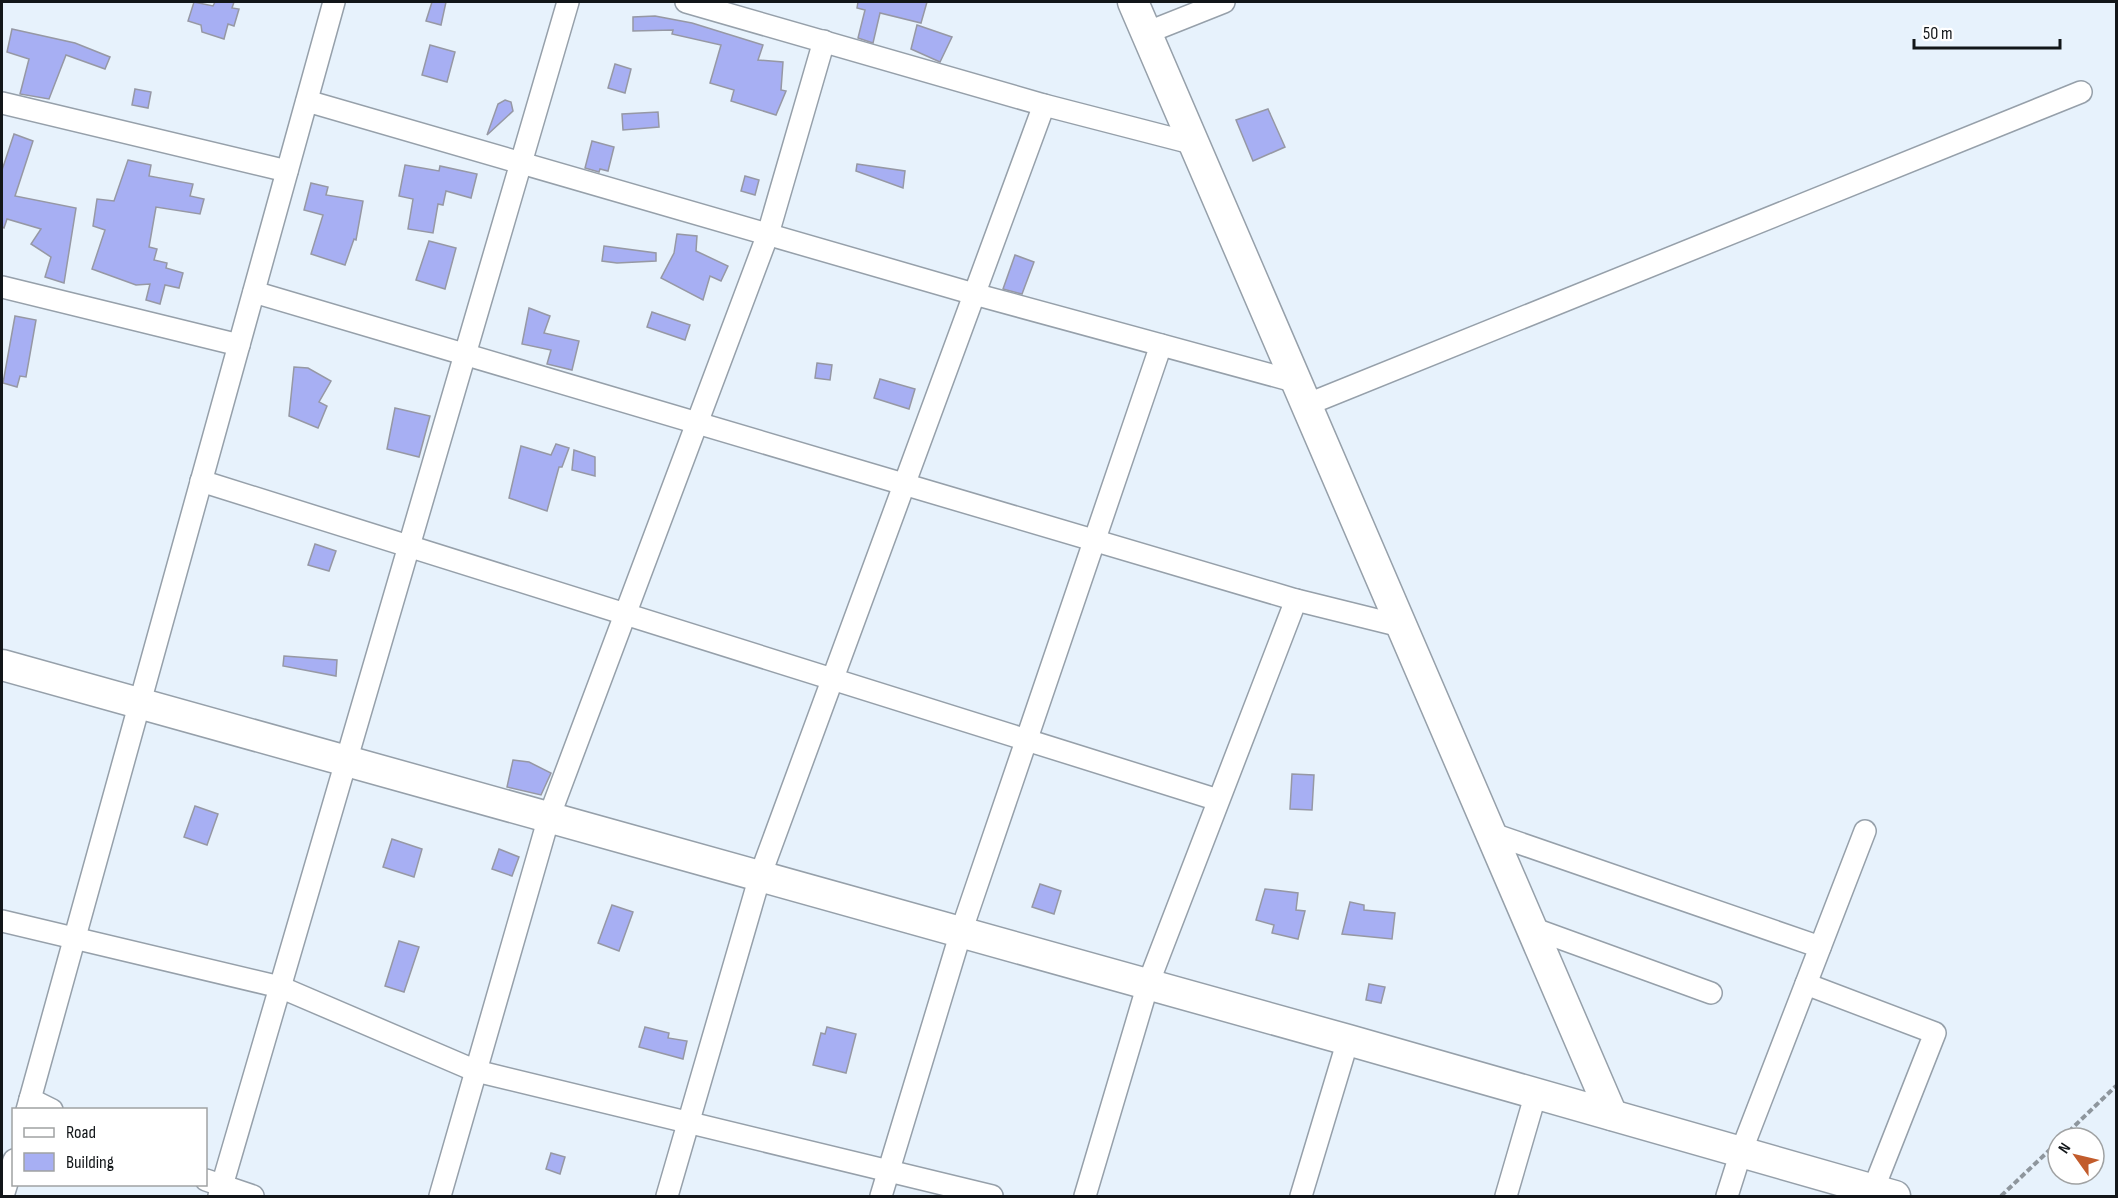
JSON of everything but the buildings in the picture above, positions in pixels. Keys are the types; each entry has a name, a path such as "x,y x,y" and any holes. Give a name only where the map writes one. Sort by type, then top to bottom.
{"street":[{"path":"29,1105 334,2"},
{"path":"253,1197 215,1188 280,987 568,2"},
{"path":"686,2 1044,105 1195,144"},
{"path":"1133,2 1612,1115"},
{"path":"1146,33 1224,2"},
{"path":"440,1197 549,817 768,234 824,41"},
{"path":"307,101 974,294 1161,345 1302,393 2081,92"},
{"path":"2,104 288,171"},
{"path":"667,1197 760,876 1044,105"},
{"path":"2,287 239,345"},
{"path":"254,292 1296,600 1401,626"},
{"path":"881,1197 961,932 1161,345"},
{"path":"201,481 1218,800"},
{"path":"1085,1197 1148,984 1296,600"},
{"path":"2,665 1348,1040 1884,1193 1935,1033 1806,984"},
{"path":"1727,1197 1741,1152 1865,831"},
{"path":"1490,833 1820,947"},
{"path":"2,921 280,987 476,1071 992,1197"},
{"path":"1532,928 1711,993"},
{"path":"1301,1197 1348,1040"},
{"path":"1506,1197 1536,1093"}],"path":[{"path":"2074,1126 2116,1086"},
{"path":"2001,1197 2046,1154"}]}
